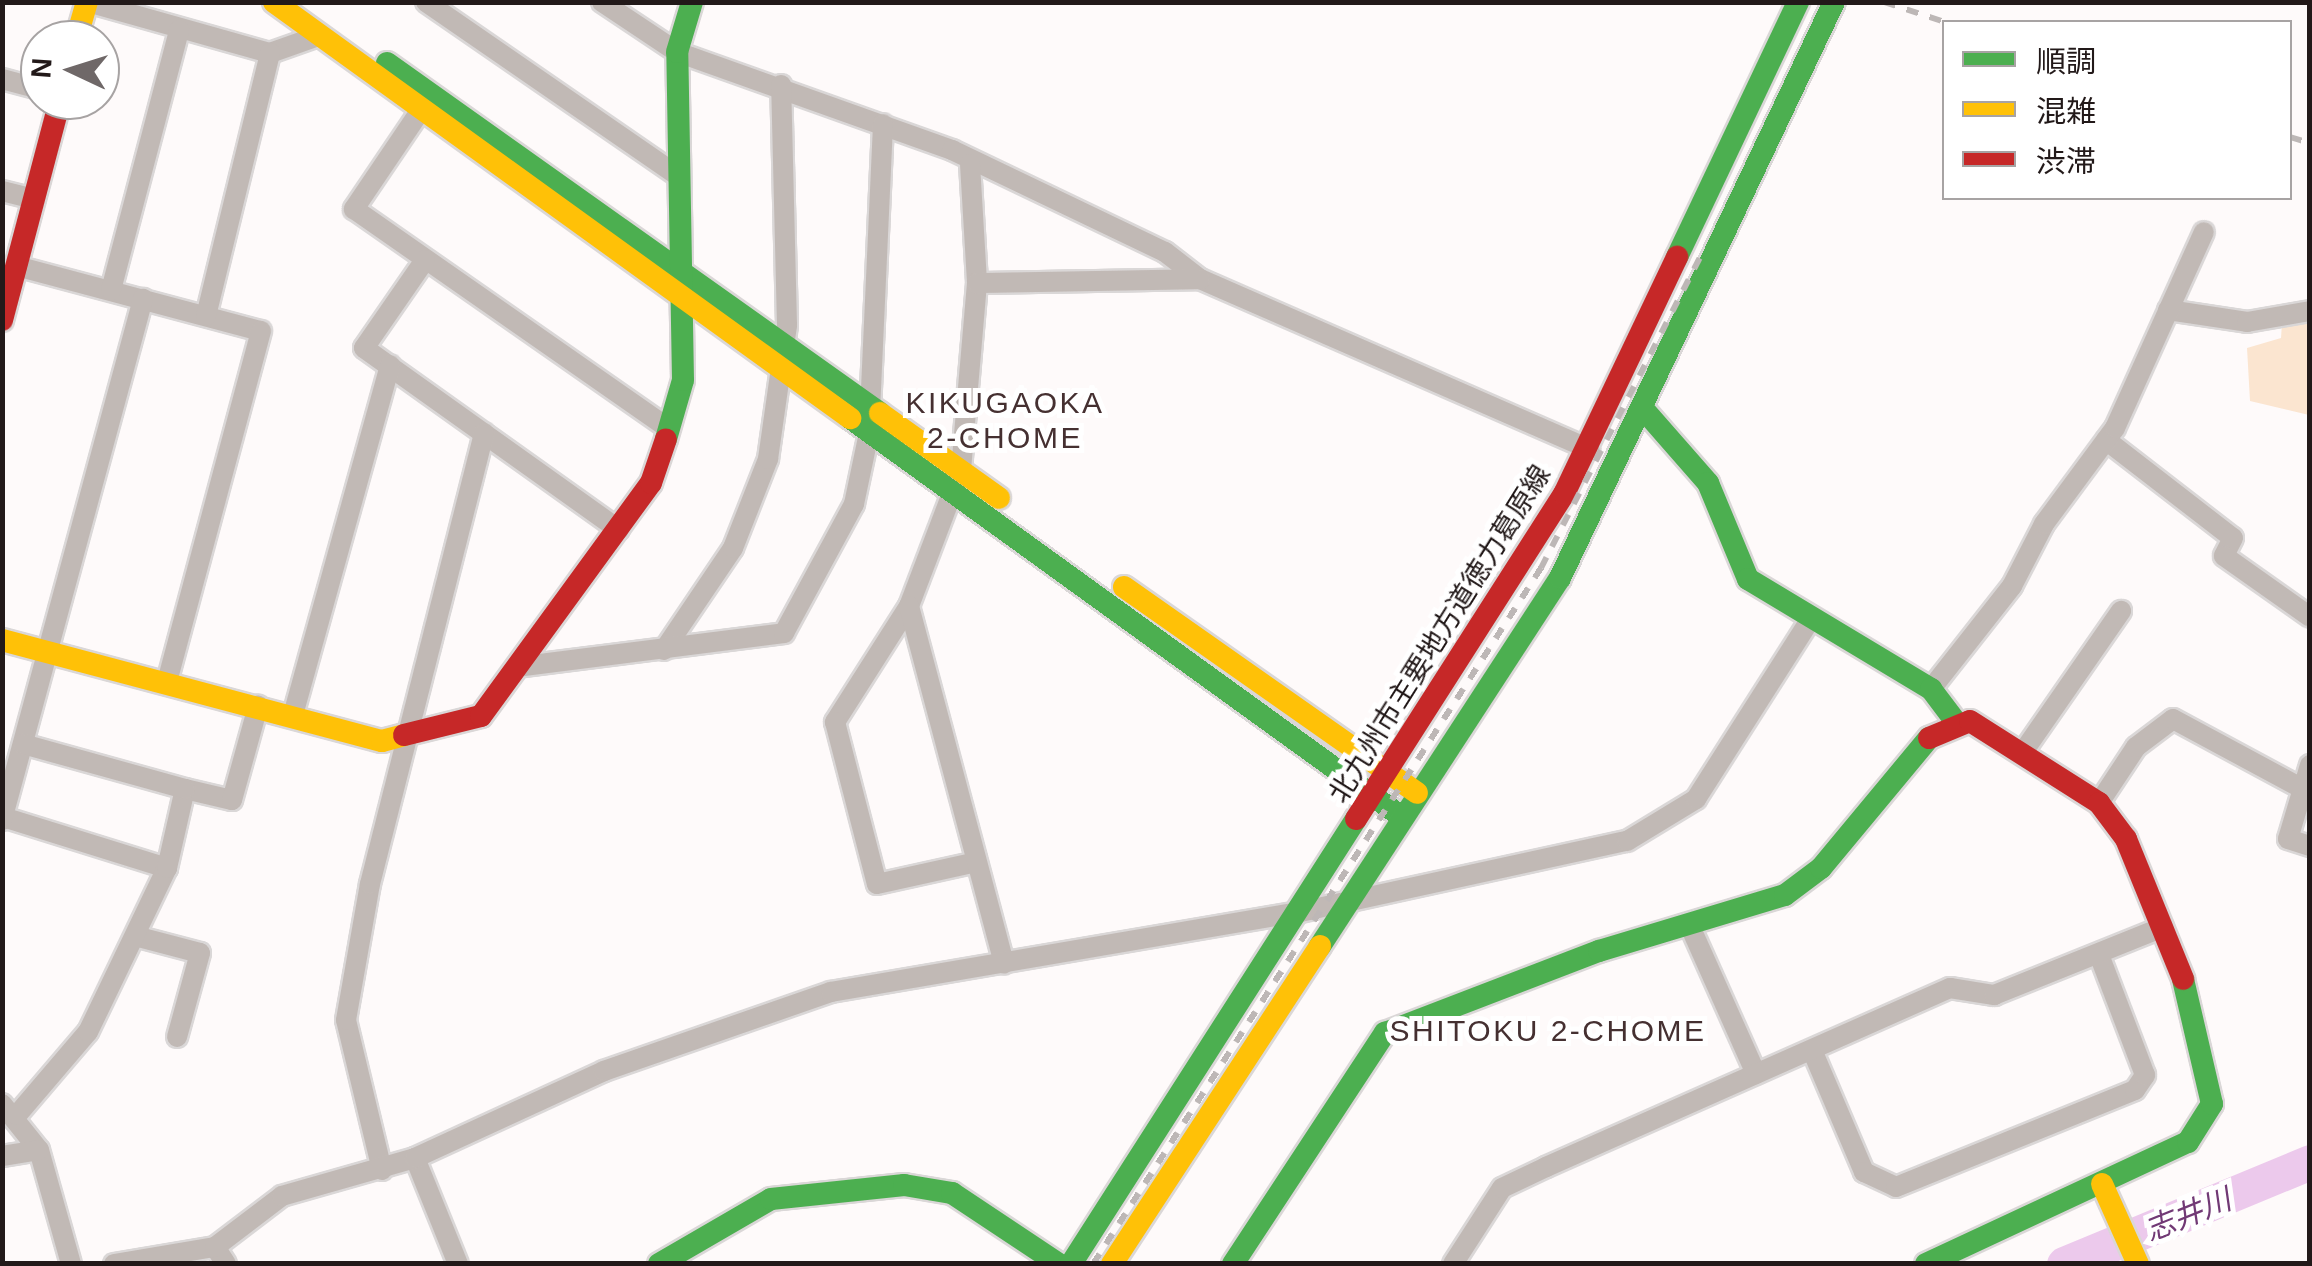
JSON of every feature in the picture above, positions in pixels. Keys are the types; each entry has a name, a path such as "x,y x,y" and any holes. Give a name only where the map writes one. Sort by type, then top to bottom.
{"street":[{"path":"87,2 270,53 318,36"},
{"path":"274,2 686,300 783,353"},
{"path":"305,2 683,276 871,421 1417,793"},
{"path":"426,2 678,176"},
{"path":"602,2 676,52 883,124 1166,252 1200,279 1589,448"},
{"path":"2,640 410,741 481,716 524,666 651,483 669,429 686,300 676,52 692,2"},
{"name":"北九州市主要地方道徳力葛原線","path":"1071,1264 1374,797 1589,448 1798,2"},
{"path":"1112,1264 1356,896 1417,793 1560,578 1645,411 1834,2"},
{"path":"110,290 178,30"},
{"path":"206,316 270,53"},
{"path":"664,650 751,507 783,353 780,85"},
{"path":"421,110 354,209 669,429"},
{"path":"2,320 55,120"},
{"path":"524,666 784,633 854,504 871,421 883,124"},
{"path":"970,164 977,282 958,480 909,606 835,722 868,874 886,884 976,862"},
{"path":"2,191 34,199"},
{"path":"1931,688 2012,586 2044,524 2106,440 2204,232"},
{"path":"425,260 364,348 619,530"},
{"path":"16,266 260,331 167,682"},
{"path":"977,282 1200,279"},
{"path":"142,300 3,819 167,868"},
{"path":"2168,310 2246,322 2310,311"},
{"path":"293,715 390,365"},
{"path":"1645,411 1708,483 1748,579 1808,623 1931,688 1955,722"},
{"path":"382,1170 346,1020 484,433"},
{"path":"2106,440 2233,538 2224,556 2310,617"},
{"path":"958,480 1402,817"},
{"path":"909,606 1004,964"},
{"path":"2024,752 2122,611"},
{"path":"114,1264 220,1255 282,1196 415,1158 604,1071 831,992 1300,912 1356,896 1569,856 1671,820 1708,783 1808,623"},
{"path":"23,744 232,800 258,706"},
{"path":"2099,803 2136,747 2173,719 2301,788"},
{"path":"1232,1264 1386,1033 1804,883 1933,734 1955,722 1970,721 2099,803 2126,839 2163,928 2200,1039 2210,1119 2188,1142 1926,1264"},
{"path":"2310,765 2288,839 2310,846"},
{"path":"71,1264 39,1150 10,1110 88,1032 167,868 186,789"},
{"path":"1690,924 1756,1074"},
{"path":"1453,1264 1502,1188 1950,988 1994,995 2100,957 2163,928"},
{"path":"135,936 200,953 177,1037"},
{"path":"1812,1050 1864,1172 1896,1187 2135,1090 2145,1075 2100,957"},
{"path":"2,1156 39,1150"},
{"path":"415,1158 458,1264"},
{"path":"2102,1184 2138,1264"},
{"path":"659,1264 771,1199 904,1185 952,1193 1060,1264"}],"shaded area":[{"path":"2282,323 2309,323 2309,415 2250,401 2247,348 2281,338"}],"waterway":[{"name":"志井川","path":"2064,1264 2310,1162"}],"railway":[{"path":"1884,2 1942,21"},
{"path":"2292,138 2310,143"},
{"path":"1093,1264 1541,568 1700,257"}],"traffic: fast":[{"path":"666,439 683,380 677,52 692,2"},
{"path":"1677,257 1798,2"},
{"path":"1320,946 1560,578 1834,2"},
{"path":"387,63 880,413"},
{"path":"1645,411 1708,483 1748,579 1931,689 1955,721"},
{"path":"850,418 1402,817"},
{"path":"1233,1264 1385,1033 1599,951 1785,895 1821,868 1929,738"},
{"path":"1071,1264 1356,819"},
{"path":"1926,1264 2188,1142 2212,1104 2183,979"},
{"path":"659,1264 771,1199 904,1185 952,1193 1059,1264"}],"traffic: slow":[{"path":"82,20 87,2"},
{"path":"274,2 850,418"},
{"path":"880,413 999,498"},
{"path":"1124,587 1417,793"},
{"path":"2,640 382,741 404,735"},
{"path":"1112,1264 1320,946"},
{"path":"2102,1184 2138,1264"}],"traffic: jam":[{"path":"2,320 55,120"},
{"path":"1356,819 1564,494 1677,257"},
{"path":"404,735 481,716 651,483 666,439"},
{"path":"1929,738 1970,721 2099,803 2126,839 2183,979"}],"district":[{"name":"KIKUGAOKA 2-CHOME","path":"1005,420"},
{"name":"SHITOKU 2-CHOME","path":"1548,1031"}]}
